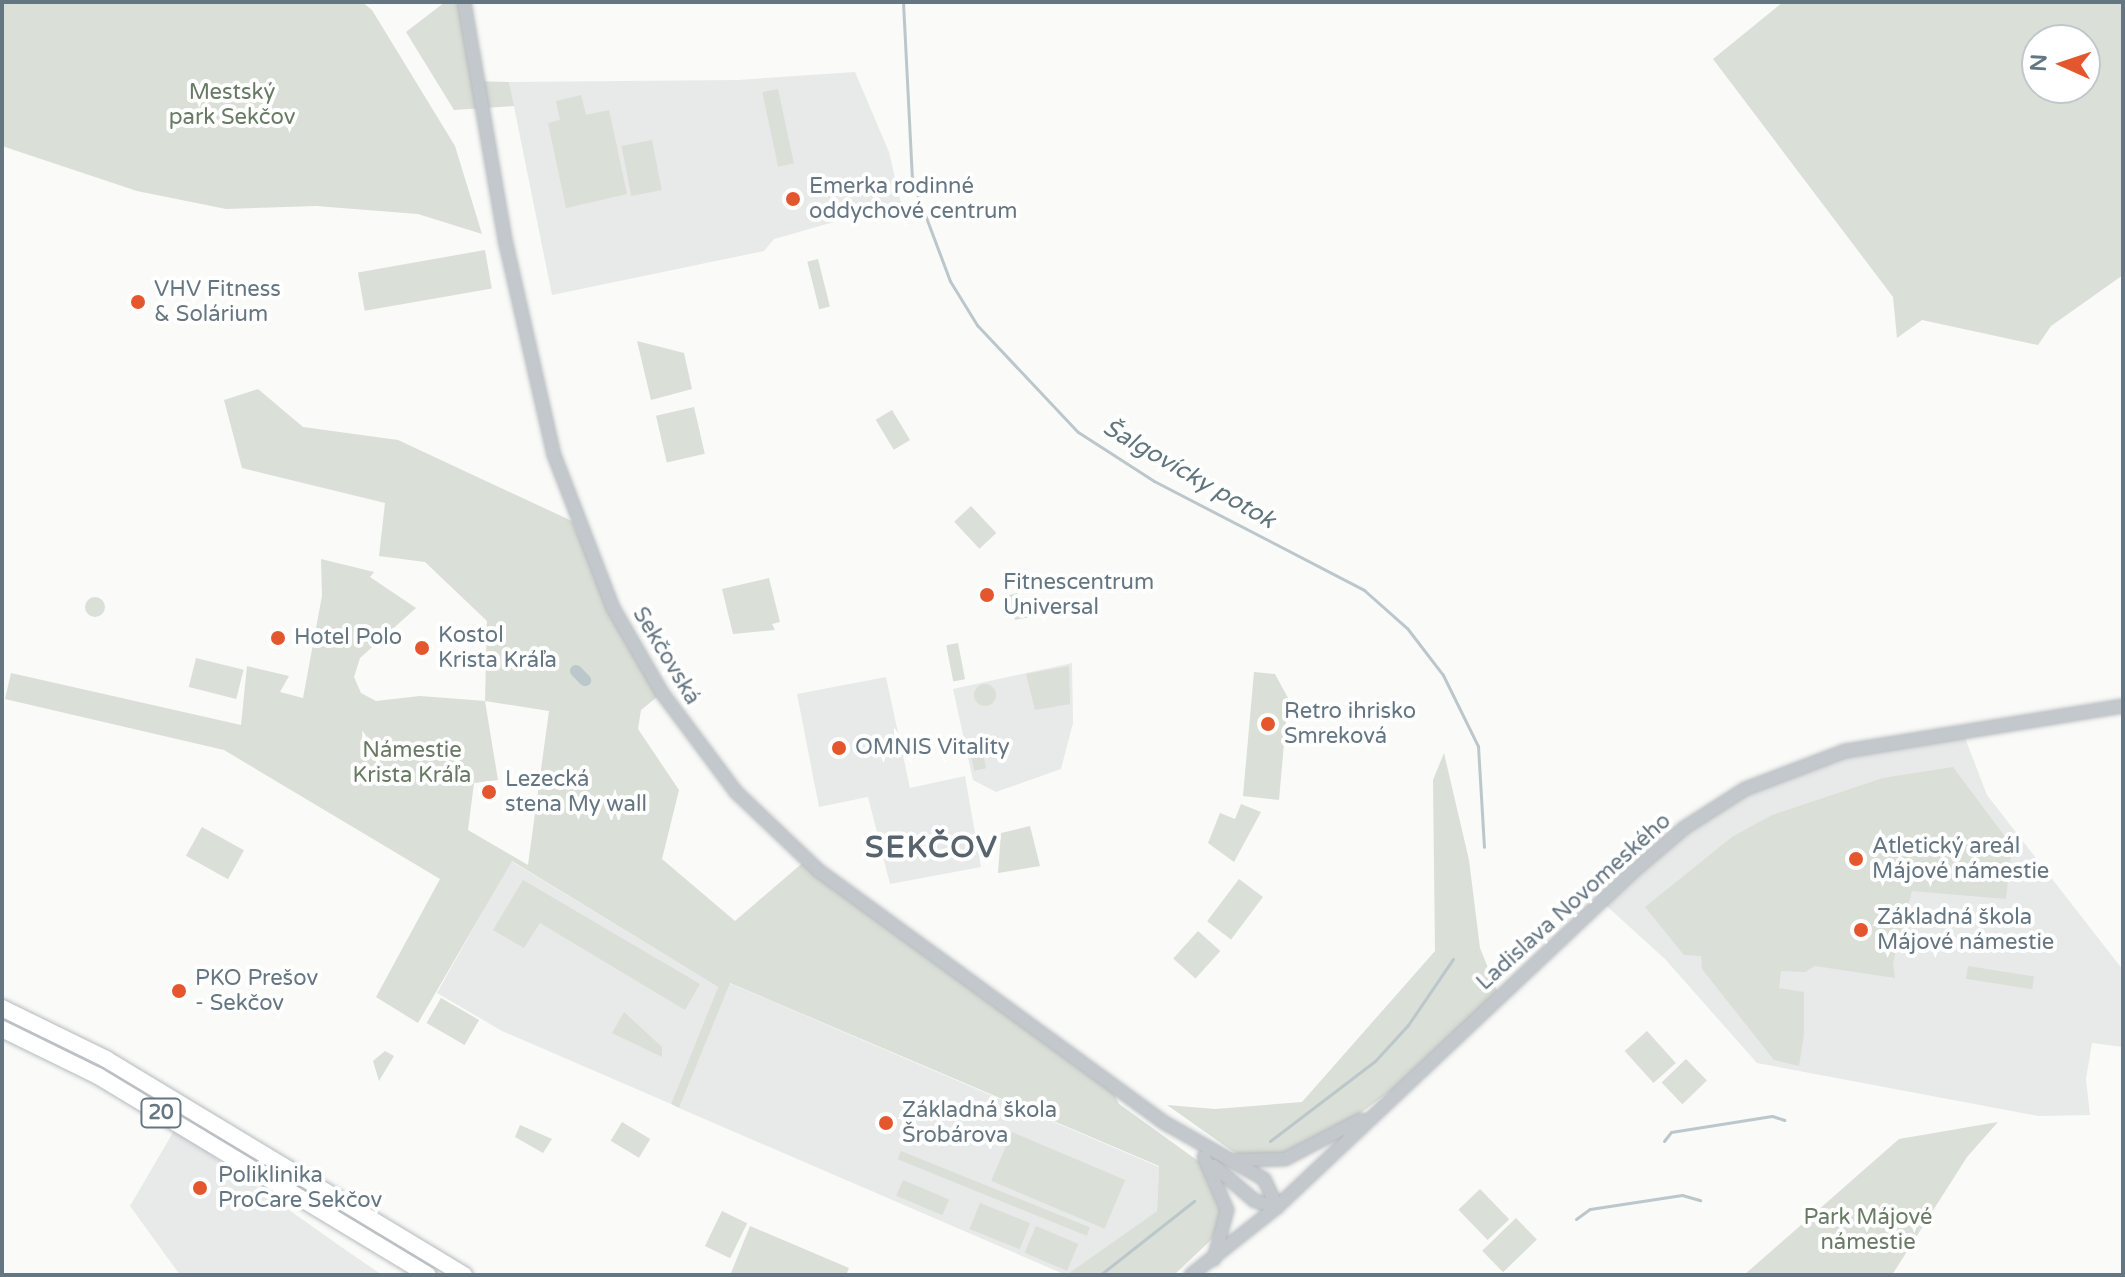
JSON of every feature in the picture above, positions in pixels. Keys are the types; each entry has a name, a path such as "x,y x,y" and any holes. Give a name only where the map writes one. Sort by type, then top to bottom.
{"main road":[{"name":"20","path":"2,1008 106,1059 464,1275"},
{"name":"20","path":"2,1029 111,1083 428,1275"}],"street":[{"name":"Sekčovská","path":"464,2 506,244 554,455 613,608 662,693 736,792 819,871 1165,1123 1255,1201 1277,1207"},
{"name":"Ladislava Novomeského","path":"1191,1275 1213,1262 1277,1207 1388,1099 1659,848 1745,789 1845,751 2123,706"},
{"path":"1229,1159 1285,1159 1315,1147 1388,1099"},
{"name":"Sekčovská","path":"1165,1123 1264,1179 1277,1207"},
{"name":"Sekčovská","path":"1200,1154 1227,1210 1213,1262"},
{"name":"Ladislava Novomeského","path":"1203,1275 1213,1262"}],"shaded area":[{"path":"855,72 889,152 901,203 774,239 764,251 552,295 509,82 738,80"},
{"path":"1072,663 1073,723 1061,769 996,792 973,780 953,689"},
{"path":"886,677 910,788 965,776 981,867 890,884 868,797 819,807 797,694"},
{"name":"Základná škola Májové námestie","path":"1962,730 1987,795 2123,970 2123,1047 2092,1043 2086,1079 2090,1115 2038,1116 1757,1063 1665,959 1600,900 1665,843 1782,772"},
{"path":"511,861 718,987 671,1104 502,1031 437,993"},
{"name":"Základná škola Šrobárova","path":"729,983 1159,1167 1157,1211 1066,1275 679,1108"},
{"name":"Poliklinika ProCare Sekčov","path":"175,1129 382,1275 180,1275 130,1206"}],"green space":[{"name":"Mestský park Sekčov","path":"2,2 362,2 372,10 455,146 482,234 418,214 316,206 226,209 137,191 2,146"},
{"path":"445,2 461,2 473,81 509,82 514,106 454,110 406,32"},
{"path":"1783,2 2123,2 2123,275 2051,326 2038,345 1922,320 1897,338 1893,297 1713,59"},
{"path":"778,89 794,163 778,167 762,92"},
{"path":"581,95 586,115 609,110 627,194 566,208 548,123 560,120 556,101"},
{"path":"652,140 662,190 631,196 622,146"},
{"path":"485,250 492,288 365,311 358,272"},
{"path":"818,259 830,307 819,309 807,262"},
{"path":"637,341 684,353 692,389 651,400"},
{"name":"Námestie Krista Kráľa","path":"258,389 303,427 398,440 572,521 609,608 662,693 641,710 638,729 679,790 662,859 735,921 806,860 1109,1082 1119,1104 1201,1163 1220,1197 1220,1223 1212,1239 1174,1275 1066,1275 1157,1211 1159,1166 730,983 679,1108 671,1104 718,987 512,861 418,1023 376,997 440,879 224,750 5,699 11,673 241,725 247,666 289,676 280,692 303,698 322,596 321,559 374,572 370,577 416,608 360,658 354,677 361,693 376,701 420,696 485,701 487,621 425,562 379,556 385,503 242,468 224,400","holes":["485,701 549,711 528,865 468,830 474,783 498,780"]},
{"path":"694,407 705,454 667,463 656,416"},
{"path":"892,410 910,440 894,450 876,420"},
{"path":"971,506 996,533 979,549 954,522"},
{"path":"769,578 780,622 772,624 775,630 733,634 722,589"},
{"path":"1017,593 1030,617 1015,620 1009,595"},
{"path":"91,597 99,597 105,607 99,617 91,617 85,611 85,603"},
{"path":"958,643 965,679 953,682 946,645"},
{"path":"196,658 244,670 236,699 189,687"},
{"path":"1069,666 1070,704 1035,710 1026,674"},
{"name":"Retro ihrisko Smreková","path":"1254,672 1275,674 1288,698 1279,800 1243,796"},
{"path":"985,684 993,687 996,695 993,703 985,706 977,703 974,695 977,687"},
{"path":"980,740 986,768 974,771 968,742"},
{"path":"1444,753 1469,860 1480,948 1501,1000 1401,1095 1389,1092 1343,1126 1294,1152 1245,1160 1167,1105 1215,1109 1302,1102 1435,951 1433,780"},
{"name":"Atletický areál Májové námestie","path":"1953,767 2012,846 2006,899 1912,891 1893,963 1895,978 1815,966 1805,972 1781,971 1779,988 1804,992 1804,1034 1799,1066 1774,1060 1702,969 1701,956 1684,955 1645,907 1732,837 1772,815 1883,778"},
{"path":"1241,804 1261,812 1234,862 1208,843 1220,813 1235,819"},
{"path":"1030,826 1040,866 998,873 1001,833"},
{"path":"202,827 244,850 228,879 186,856"},
{"path":"1239,879 1263,897 1231,939 1207,921"},
{"path":"523,880 700,984 685,1010 540,923 524,948 493,930"},
{"path":"1198,931 1220,951 1196,979 1173,958"},
{"path":"1968,966 2034,976 2032,989 1966,979"},
{"path":"441,998 479,1020 465,1045 427,1023"},
{"path":"624,1012 662,1047 662,1057 612,1033"},
{"path":"1647,1031 1676,1063 1653,1083 1625,1051"},
{"path":"385,1051 394,1056 379,1081 373,1061"},
{"path":"1686,1059 1707,1081 1682,1104 1662,1083"},
{"path":"622,1122 650,1139 639,1158 611,1141"},
{"name":"Park Májové námestie","path":"1998,1122 1967,1157 1892,1275 1744,1275 1899,1139"},
{"path":"520,1125 552,1139 543,1153 515,1137"},
{"path":"1012,1132 1125,1180 1105,1229 991,1181"},
{"path":"901,1151 1090,1227 1087,1236 898,1159"},
{"path":"903,1180 949,1200 942,1215 896,1196"},
{"path":"1480,1189 1509,1219 1488,1240 1458,1210"},
{"path":"980,1203 1030,1223 1020,1249 970,1229"},
{"path":"722,1211 747,1223 730,1258 705,1246"},
{"path":"1516,1218 1537,1240 1503,1272 1482,1251"},
{"path":"750,1226 849,1268 846,1275 731,1273"},
{"path":"1036,1226 1078,1244 1067,1271 1025,1253"}],"waterway":[{"name":"Šalgovícky potok","path":"903,2 912,180 950,281 977,325 1078,432 1154,481 1364,590 1407,628 1443,675 1478,746 1484,847"},
{"path":"576,671 585,680"},
{"name":"Šalgovícky potok","path":"1270,1141 1375,1061 1408,1025 1453,959"},
{"path":"1664,1141 1671,1132 1772,1116 1784,1120"},
{"path":"1576,1219 1590,1209 1682,1195 1700,1200"},
{"name":"Šalgovícky potok","path":"1100,1275 1194,1201"}],"place":[{"name":"Emerka rodinné oddychové centrum","path":"793,199"},
{"name":"VHV Fitness & Solárium","path":"138,302"},
{"name":"Fitnescentrum Universal","path":"987,595"},
{"name":"Hotel Polo","path":"278,638"},
{"name":"Kostol Krista Kráľa","path":"422,648"},
{"name":"Retro ihrisko Smreková","path":"1268,724"},
{"name":"OMNIS Vitality","path":"839,748"},
{"name":"Lezecká stena My wall","path":"489,792"},
{"name":"Atletický areál Májové námestie","path":"1856,859"},
{"name":"Základná škola Májové námestie","path":"1861,930"},
{"name":"PKO Prešov - Sekčov","path":"179,991"},
{"name":"Základná škola Šrobárova","path":"886,1123"},
{"name":"Poliklinika ProCare Sekčov","path":"200,1188"}],"district":[{"name":"SEKČOV","path":"932,848"}]}
